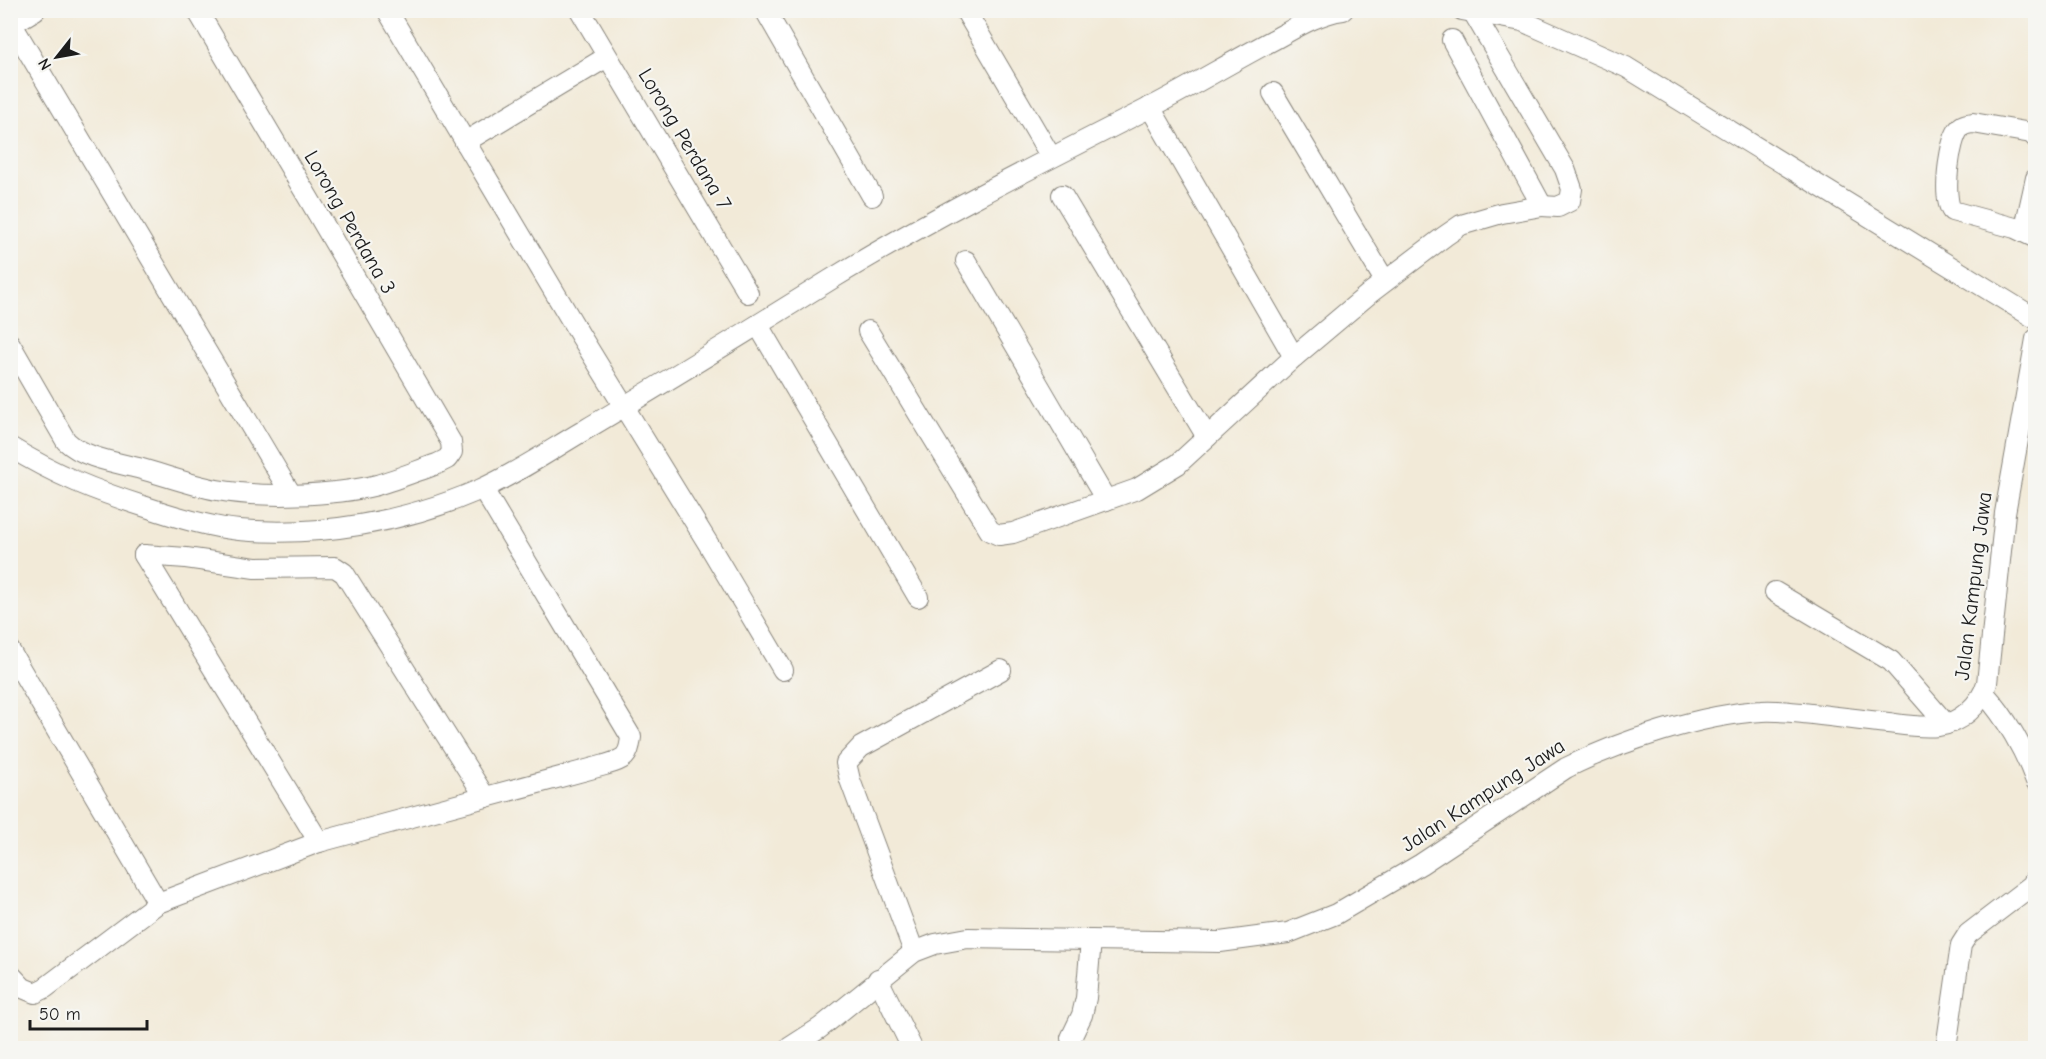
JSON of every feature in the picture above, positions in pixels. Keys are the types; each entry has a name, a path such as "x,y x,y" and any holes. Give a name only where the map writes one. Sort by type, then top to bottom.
{"street":[{"path":"35,10 11,23 291,494"},
{"path":"387,10 783,670"},
{"name":"Lorong Perdana 7","path":"580,10 748,293"},
{"path":"765,10 872,196"},
{"path":"965,10 1050,157"},
{"path":"10,447 42,466 80,484 180,518 237,530 292,531 340,528 393,518 454,500 483,489 624,407 879,250 1050,157 1196,84 1298,27 1334,11 1343,10"},
{"path":"868,331 990,531 999,535 1013,533 1137,489 1178,464 1294,357 1385,281 1444,236 1461,225 1502,213 1542,206 1558,207 1570,201 1572,189 1565,169 1467,11"},
{"path":"1467,11 1522,21 1626,67 2036,319"},
{"name":"Lorong Perdana 3","path":"199,12 451,442 452,452 447,459 376,485 291,494"},
{"path":"1452,40 1542,206"},
{"path":"465,142 607,57"},
{"path":"1273,93 1385,281"},
{"path":"1150,107 1294,357"},
{"path":"2036,138 2031,133 1973,123 1959,129 1947,175 1948,205 1952,211 2015,228 2030,235 2036,178"},
{"path":"1062,195 1207,437"},
{"path":"966,261 1106,500"},
{"path":"758,325 918,597"},
{"name":"Jalan Kampung Jawa","path":"792,1048 914,952 935,944 968,938 1220,942 1288,933 1336,914 1412,869 1542,783 1590,756 1714,717 1764,711 1936,726 1957,719 1972,708 1984,693 2005,513 2036,339"},
{"path":"10,344 66,441 73,448 217,490 291,494"},
{"path":"10,974 23,988 35,993 45,988 158,903 319,842 622,760 630,752 631,737 483,489"},
{"path":"319,842 144,555 186,558 255,568 335,567 344,573 485,797"},
{"path":"1775,592 1891,661 1946,724"},
{"path":"10,651 158,903"},
{"path":"914,952 850,780 846,763 861,747 1001,670"},
{"path":"1984,693 1999,709 2036,781"},
{"path":"1946,1048 1961,945 1968,934 2032,885 2036,877"},
{"path":"1071,1038 1082,1015 1086,998 1091,940"},
{"path":"878,979 912,1048"}]}
